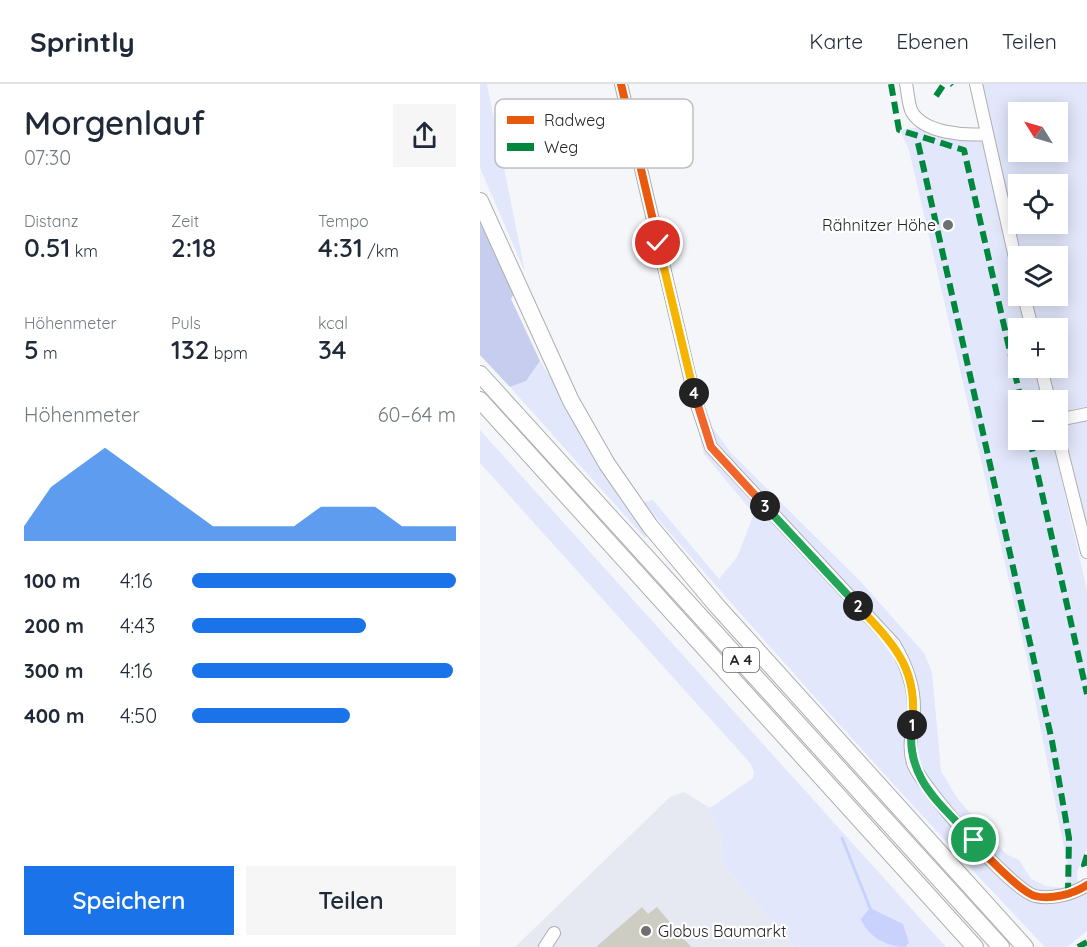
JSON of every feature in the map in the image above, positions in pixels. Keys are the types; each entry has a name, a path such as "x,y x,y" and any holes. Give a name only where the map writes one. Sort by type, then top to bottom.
{"highway":[{"path":"480,201 571,402 608,464 650,526 717,606 1025,947"},
{"name":"A 4","path":"480,374 1001,947"},
{"name":"A 4","path":"480,400 975,947"}],"street":[{"path":"621,84 625,99"},
{"path":"906,84 912,112 925,125 970,136 987,134"},
{"path":"976,84 1012,246"},
{"path":"641,168 695,399 711,447 894,644 909,673 913,690 914,709 909,746 913,762 918,776 934,796 1013,883 1034,896 1060,896 1087,885"},
{"path":"1068,418 1087,414"},
{"path":"1062,450 1087,552"}],"shaded area":[{"path":"480,84 487,84 495,124 495,168 504,168 525,272 480,168"},
{"path":"614,84 627,84 630,99 618,99"},
{"path":"981,84 1087,84 1087,542 1065,450 1068,450 1068,390 1050,390 1048,378 1068,378 1068,318 1034,318 1031,306 1068,306 1068,246 1018,246 1015,234 1068,234 1068,174 1008,174 1008,203"},
{"path":"921,127 983,142 1008,250 1008,306 1021,306 1024,318 1008,318 1008,378 1038,378 1040,390 1008,390 1008,450 1054,450 1087,590 1087,848 1077,872 1078,885 1066,888 1067,863 1026,654 909,150 900,130"},
{"path":"634,168 646,168 691,366 713,428 731,453 862,583 924,653 932,672 941,771 957,798 1006,854 1019,860 1031,879 1046,886 1065,888 1045,890 1025,886 922,780 913,779 1014,889 1031,896 1087,889 1087,931 1067,947 1045,947 841,727 643,502 653,500 719,579 737,557 754,514 704,454"},
{"path":"480,218 514,293 511,299 540,361 526,381 510,387 480,355"},
{"path":"540,361 648,535 645,538 510,387 526,381"},
{"path":"480,430 946,947 794,947 723,865 721,836 710,808 753,778 754,772 751,764 480,463"},
{"name":"Globus Baumarkt","path":"684,792 710,808 721,836 723,865 794,947 515,947 670,797"},
{"path":"870,908 903,924 909,943 905,947 885,943 868,931 861,919"}],"building":[{"name":"Globus Baumarkt","path":"642,907 648,914 657,907 691,947 596,947"}],"waterway":[{"path":"842,838 870,908"}],"marked path":[{"path":"891,84 899,130 964,150 1019,390"},
{"path":"936,96 944,84"},
{"path":"918,143 1052,741 1069,838 1068,893"},
{"path":"1032,450 1087,694"},
{"path":"1087,855 1084,865 1087,872"},
{"path":"1078,947 1087,942"}],"cycle path":[{"path":"621,84 625,99"},
{"path":"641,168 695,399 711,447 894,644 906,667 913,691 911,742 913,763 919,775 949,814 988,857 1023,890 1035,896 1048,897 1062,895 1087,885"}],"place":[{"name":"Rähnitzer Höhe","path":"948,225"},
{"name":"Globus Baumarkt","path":"646,931"}],"route":[{"path":"658,243 695,399 711,447 894,644 909,673 913,690 914,709 909,746 918,776 974,840"}]}
